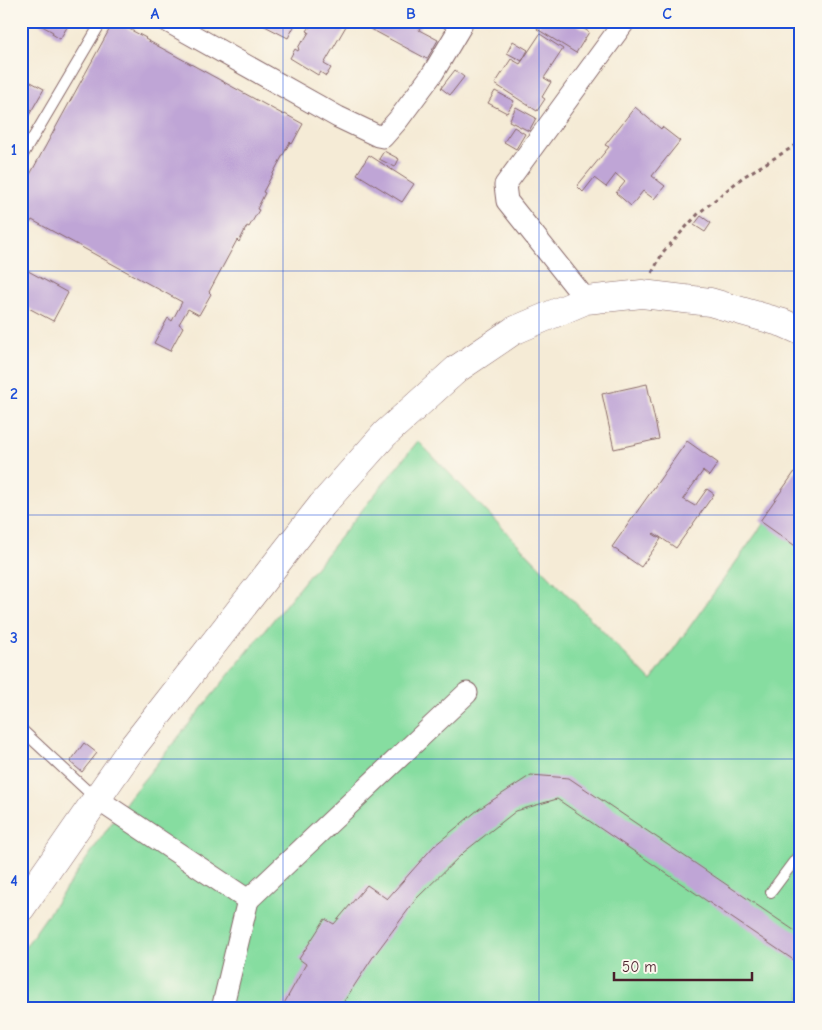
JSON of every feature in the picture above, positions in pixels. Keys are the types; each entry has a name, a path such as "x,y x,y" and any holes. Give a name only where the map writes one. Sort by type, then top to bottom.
{"main road":[{"path":"21,908 132,748 322,505 385,434 457,369 513,331 586,300 642,294 710,302 783,323 801,331"}],"street":[{"path":"167,21 338,117 383,137 433,74 462,26 453,21"},
{"path":"586,300 507,201 505,185 625,21"},
{"path":"222,1009 248,900 467,693"},
{"path":"97,799 248,900"}],"lane":[{"path":"21,158 102,21"},
{"path":"21,729 97,799"},
{"path":"771,892 801,852"}],"path":[{"path":"642,294 663,252 699,213 743,177 801,142"}],"green space":[{"path":"418,441 651,681 801,471 801,1009 21,1009 21,953 129,798"}],"building":[{"path":"33,21 65,21 69,24 60,39 52,34 53,32"},
{"path":"114,21 303,124 292,144 290,142 263,192 265,193 257,209 259,210 249,227 247,226 239,242 237,240 199,315 188,309 179,324 183,327 170,351 154,343 168,318 172,321 182,302 32,220 30,223 21,218 21,191"},
{"path":"259,21 297,21 288,38 259,23"},
{"path":"315,21 349,21 324,64 331,68 326,76 320,72 318,75 290,58 295,49 298,51 302,41 309,32 307,31 311,25 313,26"},
{"path":"375,21 423,21 419,30 438,40 427,59 371,29"},
{"path":"541,21 571,21 589,32 576,53 537,29"},
{"path":"540,34 563,49 544,78 551,82 542,97 545,99 537,111 495,84 511,59 520,64"},
{"path":"513,41 528,50 522,61 507,53"},
{"path":"455,70 464,77 450,95 441,88"},
{"path":"29,81 44,89 25,122 21,120 21,85 25,87"},
{"path":"495,91 514,101 507,113 488,103"},
{"path":"516,107 536,118 529,131 509,121"},
{"path":"635,107 661,129 662,127 680,141 652,176 665,186 654,199 643,191 631,206 616,193 625,182 616,174 606,187 594,178 583,192 577,186 609,147 605,145"},
{"path":"514,127 525,134 516,149 504,142"},
{"path":"384,151 399,159 395,167 379,159"},
{"path":"369,155 414,184 402,202 357,174"},
{"path":"701,216 711,223 705,232 694,225"},
{"path":"21,267 68,293 53,321 21,304"},
{"path":"647,384 659,439 614,449 602,394"},
{"path":"687,441 718,463 709,476 703,471 683,499 695,506 707,489 714,494 676,548 653,534 661,539 641,567 612,547"},
{"path":"801,463 801,550 760,521"},
{"path":"84,743 97,753 82,772 70,762"},
{"path":"531,775 569,778 801,935 801,965 557,799 516,811 464,852 417,898 373,957 339,1009 281,1009 306,964 299,959 325,919 334,924 367,885 387,899 434,846 479,809"}]}
